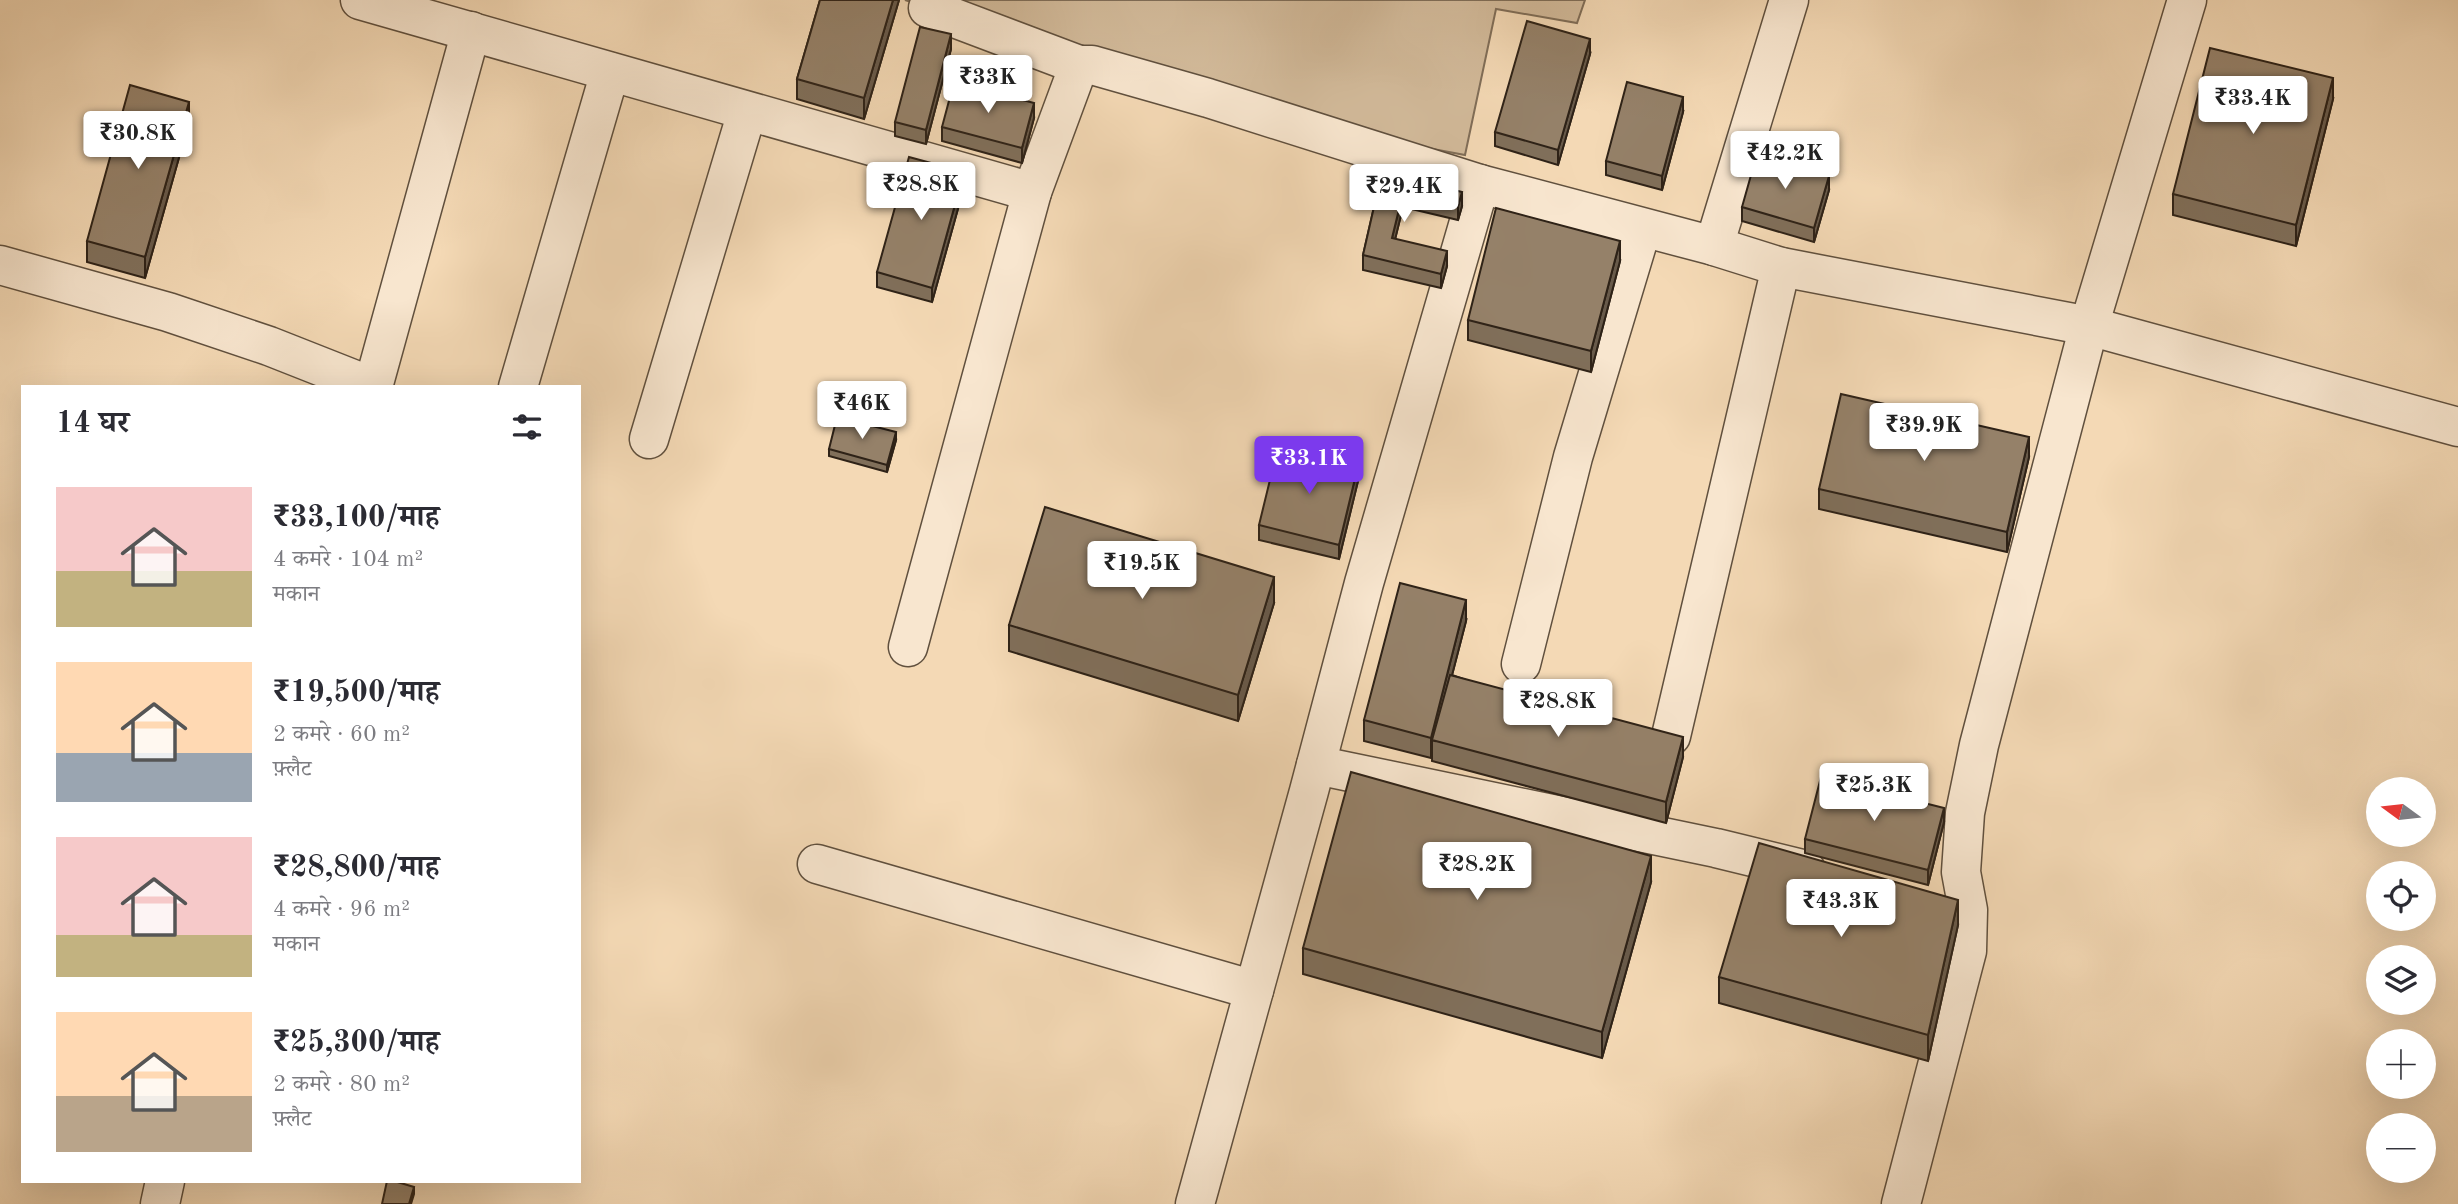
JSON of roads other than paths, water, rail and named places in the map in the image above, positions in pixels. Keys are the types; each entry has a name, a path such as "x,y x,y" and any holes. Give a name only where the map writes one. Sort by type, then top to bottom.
{"street":[{"path":"360,0 1032,192"},
{"path":"1714,246 1788,0"},
{"path":"1901,1204 1967,951 1968,910 1961,872 1964,825 1979,745 2089,326 2187,0"},
{"path":"928,8 1079,65 1092,65 1208,98 1480,184 1714,246 1781,267 2089,326 2458,427"},
{"path":"374,385 471,32"},
{"path":"908,648 1032,192 1079,65"},
{"path":"518,385 610,72"},
{"path":"649,439 747,112"},
{"path":"1195,1204 1364,583 1480,184"},
{"path":"1521,664 1573,457 1642,228"},
{"path":"0,265 168,312 269,346 368,385"},
{"path":"1671,736 1781,267"},
{"path":"1316,765 1716,848 1835,877"},
{"path":"817,864 1254,990"},
{"path":"1928,900 1968,910"},
{"path":"160,1204 165,1183"}]}
